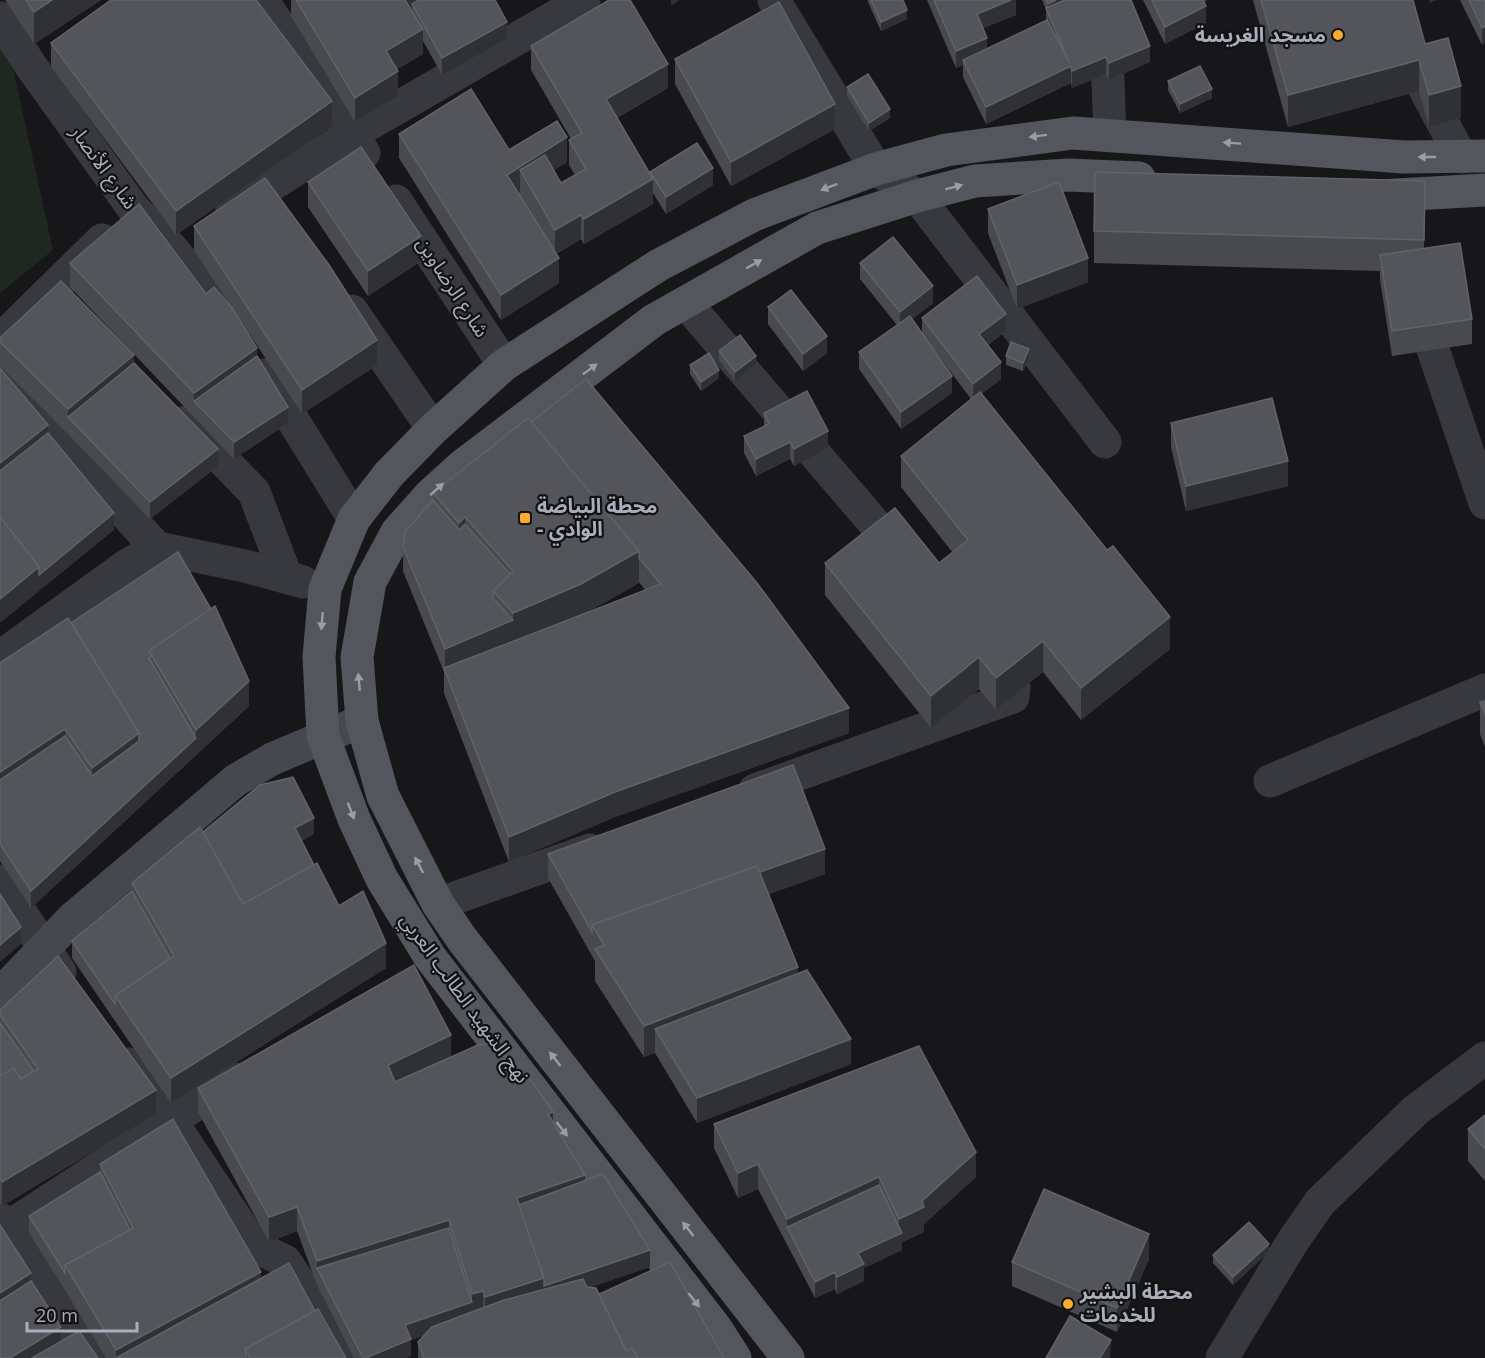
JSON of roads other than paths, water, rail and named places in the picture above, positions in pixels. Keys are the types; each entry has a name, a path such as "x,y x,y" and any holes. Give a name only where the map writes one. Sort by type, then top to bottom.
{"main road":[{"name":"نهج الشهيد الطالب العربي","path":"735,1358 708,1317 430,957 382,879 354,819 323,736 319,657 325,589 354,519 375,491 432,429 504,365 669,260 754,215 876,170 946,150 1073,133 1404,157 1473,157"},
{"name":"نهج الشهيد الطالب العربي","path":"788,1358 462,939 438,904 383,796 362,721 357,657 370,582 397,532 430,495 462,466 654,320 817,228 917,196 975,181 1069,176 1171,180"},
{"path":"1346,194 1381,196 1485,190"}],"street":[{"name":"شارع الرضاوين","path":"262,0 504,365"},
{"path":"174,251 267,186 352,134 584,0"},
{"path":"774,0 876,170 917,196 1105,442"},
{"path":"1089,0 1107,56 1110,134"},
{"name":"شارع الأنصار","path":"0,18 31,66 133,208 174,251 240,334 354,519"},
{"path":"31,66 59,46"},
{"path":"1405,52 1473,157"},
{"path":"267,186 287,215"},
{"path":"1381,196 1393,231"},
{"path":"0,340 64,295 133,208"},
{"path":"1408,276 1485,503"},
{"path":"333,283 432,429"},
{"path":"686,303 922,580"},
{"path":"0,377 157,548 286,576 325,589"},
{"path":"164,398 254,492 286,576"},
{"path":"0,657 126,566 157,548"},
{"path":"730,799 1013,697 1014,687 968,633"},
{"path":"1270,781 1485,690"},
{"path":"0,994 74,917 236,780 272,759 362,721"},
{"path":"438,904 618,840"},
{"path":"0,881 43,948 78,996"},
{"path":"400,976 430,957"},
{"path":"114,1043 170,1119 254,1246 285,1261 306,1292 343,1358"},
{"path":"1222,1358 1293,1240 1320,1202 1416,1110 1485,1058"},
{"path":"93,1358 3,1223 260,1063"}],"place":[{"name":"مسجد الغريسة","path":"1338,35"},
{"name":"محطة البياضة - الوادي","path":"525,518"},
{"name":"محطة البشير للخدمات","path":"1068,1304"}]}
